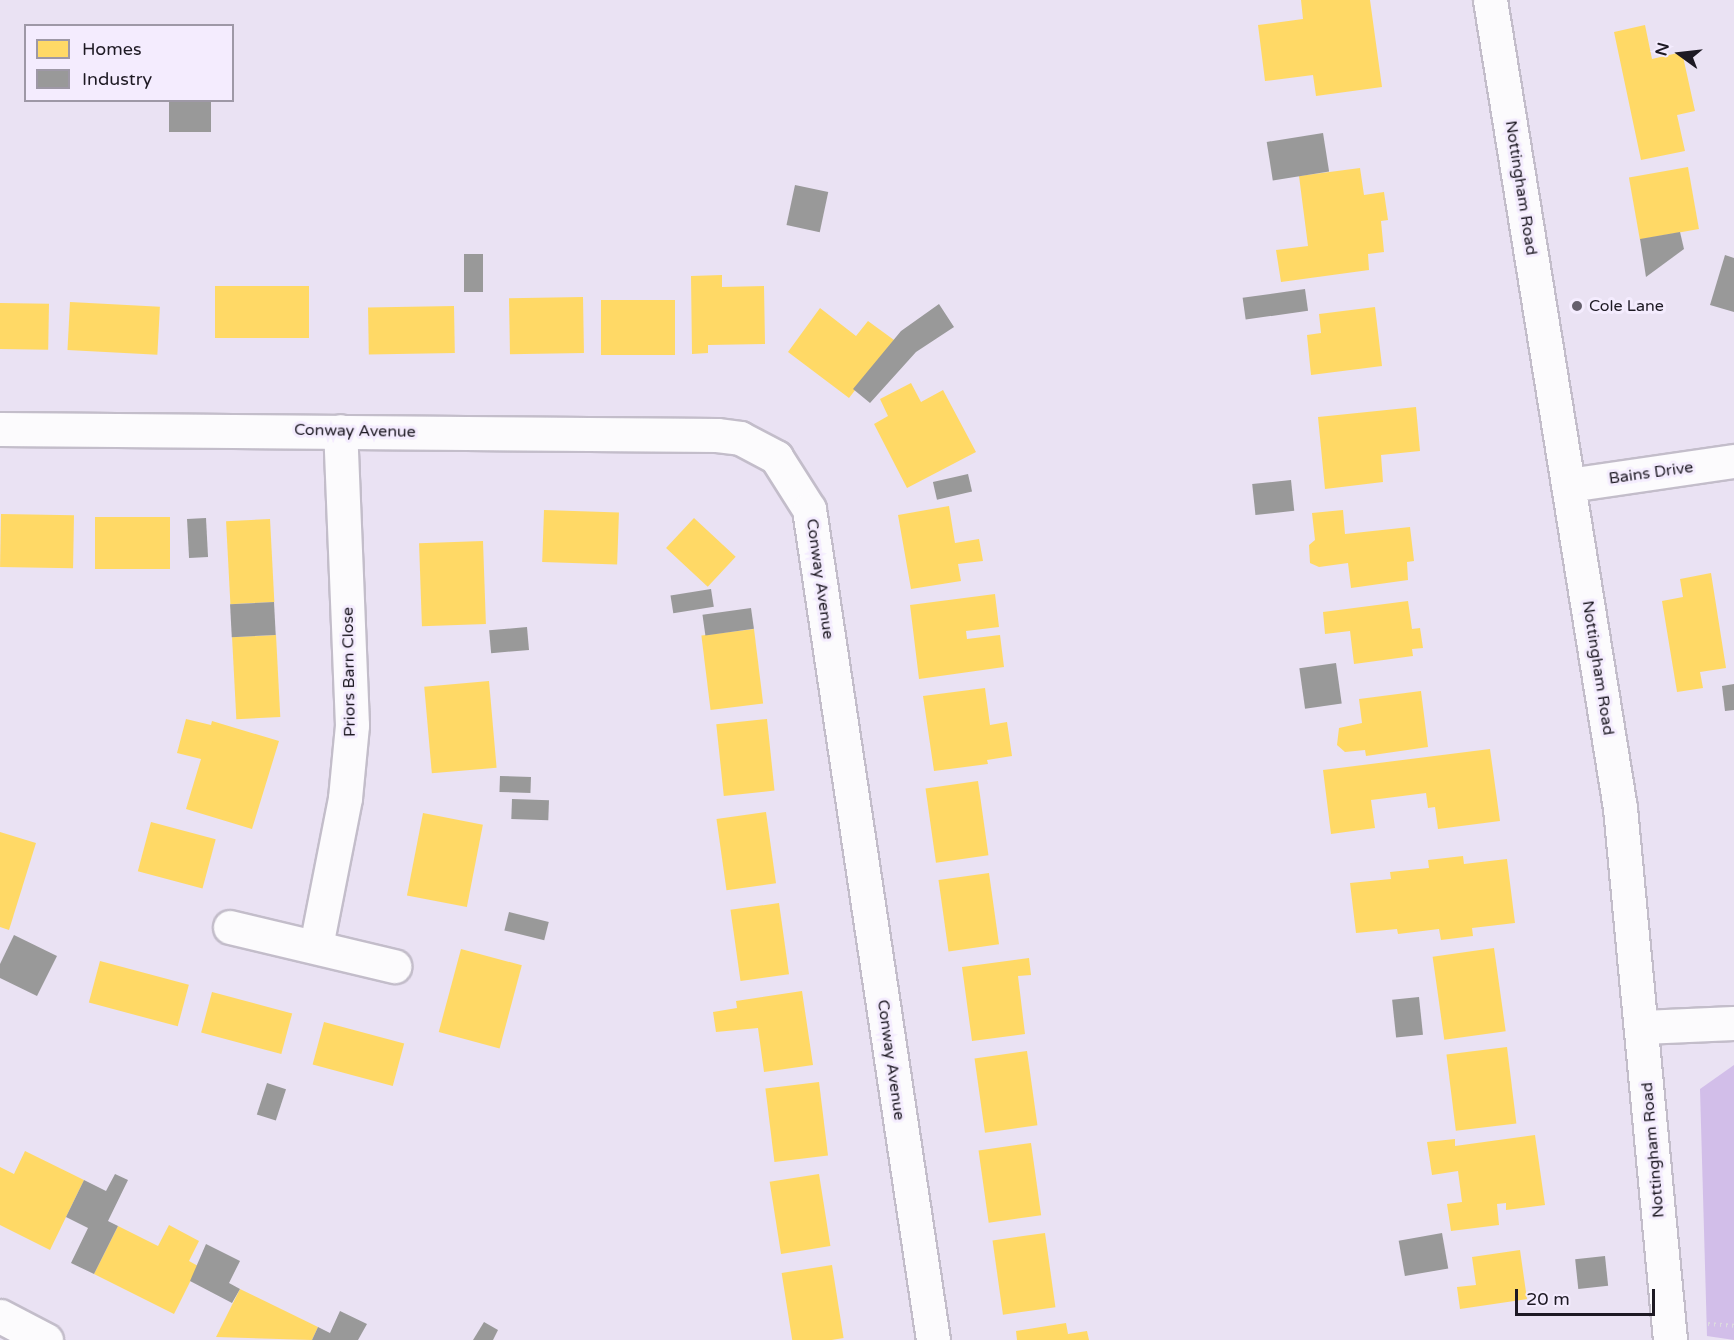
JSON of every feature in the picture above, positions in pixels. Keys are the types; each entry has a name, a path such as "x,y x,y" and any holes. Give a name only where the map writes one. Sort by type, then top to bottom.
{"street":[{"name":"Nottingham Road","path":"1490,0 1620,808 1670,1340"},
{"name":"Conway Avenue","path":"0,429 717,435 758,446 776,457 794,480 809,509 933,1340"},
{"name":"Priors Barn Close","path":"316,946 345,798 352,725 340,431"},
{"name":"Bains Drive","path":"1569,485 1734,461"},
{"path":"230,927 394,966"},
{"path":"1642,1028 1734,1023"},
{"path":"0,1316 46,1340"}],"path":[{"path":"1707,1324 1734,1326"}],"shaded area":[{"path":"1734,1065 1734,1340 1707,1336 1700,1089"}],"building: Homes":[{"path":"1301,0 1370,0 1382,87 1316,96 1313,75 1265,81 1258,25 1303,19"},
{"path":"1645,25 1652,59 1682,52 1695,111 1677,115 1685,151 1641,160 1614,32"},
{"path":"1688,167 1699,229 1640,239 1629,177"},
{"path":"1360,168 1364,195 1384,192 1388,220 1381,221 1384,252 1368,254 1369,270 1281,282 1276,250 1308,246 1299,176"},
{"path":"722,275 722,287 764,286 765,344 708,345 708,353 692,354 691,276"},
{"path":"215,286 309,286 309,338 215,338"},
{"path":"583,297 584,353 510,354 509,298"},
{"path":"601,300 675,300 675,355 601,355"},
{"path":"70,302 160,307 157,355 67,350"},
{"path":"0,303 49,304 48,350 0,349"},
{"path":"454,306 455,353 369,354 368,308"},
{"path":"1375,307 1382,366 1311,375 1307,335 1321,333 1319,314"},
{"path":"820,308 856,336 868,321 894,340 849,398 788,352"},
{"path":"911,383 921,402 943,390 976,452 907,488 874,424 888,416 880,399"},
{"path":"1416,407 1420,451 1381,455 1383,482 1325,489 1318,417"},
{"path":"949,506 955,543 979,539 983,561 958,564 961,581 911,589 898,515"},
{"path":"544,510 619,513 617,565 542,562"},
{"path":"1343,510 1345,534 1410,527 1414,561 1407,562 1408,580 1351,588 1348,563 1319,567 1310,563 1309,545 1315,540 1312,513"},
{"path":"1,514 74,515 73,568 0,567"},
{"path":"95,517 170,517 170,569 95,569"},
{"path":"694,518 736,557 708,587 666,548"},
{"path":"270,519 274,602 230,604 226,521"},
{"path":"483,541 486,624 422,626 419,543"},
{"path":"1711,573 1726,668 1700,672 1703,688 1677,692 1662,601 1683,597 1680,579"},
{"path":"995,594 999,627 966,631 967,639 1000,635 1004,667 919,679 910,605"},
{"path":"1408,601 1412,629 1420,628 1423,648 1412,649 1413,656 1354,664 1350,631 1325,634 1323,612"},
{"path":"754,629 763,703 711,710 701,635"},
{"path":"276,635 280,717 236,719 232,637"},
{"path":"489,681 497,768 432,773 424,687"},
{"path":"985,688 990,725 1007,722 1012,756 987,760 988,764 934,771 923,696"},
{"path":"1421,691 1428,747 1366,756 1365,750 1345,752 1337,745 1339,728 1362,723 1359,699"},
{"path":"186,719 211,725 212,721 279,741 252,829 186,809 201,759 177,753"},
{"path":"767,719 775,791 724,796 716,724"},
{"path":"1490,749 1500,821 1438,829 1435,807 1428,808 1426,793 1371,800 1375,828 1331,834 1323,770"},
{"path":"978,781 988,855 936,863 926,788"},
{"path":"766,812 776,883 727,890 716,819"},
{"path":"423,813 483,825 467,907 407,895"},
{"path":"151,822 216,839 203,889 138,871"},
{"path":"0,832 36,843 9,930 0,927"},
{"path":"1463,856 1464,864 1507,859 1515,923 1472,928 1473,936 1441,940 1439,929 1398,934 1397,929 1356,933 1350,883 1391,879 1390,872 1429,868 1428,860"},
{"path":"989,873 999,944 949,951 938,880"},
{"path":"779,903 789,974 740,981 730,910"},
{"path":"1494,948 1506,1031 1444,1040 1433,957"},
{"path":"461,949 522,965 500,1048 439,1032"},
{"path":"1029,958 1031,975 1018,976 1025,1034 972,1041 962,967"},
{"path":"100,961 189,985 178,1026 89,1003"},
{"path":"802,991 813,1065 764,1072 758,1028 716,1032 713,1012 737,1008 736,1001"},
{"path":"212,992 292,1013 281,1054 201,1033"},
{"path":"324,1022 404,1043 393,1086 313,1065"},
{"path":"1507,1047 1516,1123 1456,1131 1446,1054"},
{"path":"1027,1051 1037,1125 985,1133 975,1058"},
{"path":"819,1082 828,1155 774,1162 765,1089"},
{"path":"1535,1135 1545,1205 1506,1210 1506,1203 1497,1204 1499,1225 1451,1231 1447,1204 1462,1202 1458,1171 1432,1175 1427,1142 1455,1139 1455,1146"},
{"path":"1031,1143 1041,1215 989,1223 979,1150"},
{"path":"25,1151 84,1180 50,1250 0,1225 0,1167 14,1174"},
{"path":"819,1174 830,1246 781,1254 770,1182"},
{"path":"169,1225 199,1241 189,1261 198,1266 174,1314 94,1274 118,1226 158,1246"},
{"path":"1045,1233 1055,1307 1003,1315 993,1240"},
{"path":"1520,1250 1527,1299 1460,1309 1457,1287 1476,1285 1472,1257"},
{"path":"832,1265 844,1338 792,1340 782,1273"},
{"path":"240,1289 318,1327 312,1340 216,1337"},
{"path":"1066,1323 1068,1334 1087,1331 1089,1340 1017,1340 1016,1331"}],"building: Industry":[{"path":"169,102 211,102 211,132 169,132"},
{"path":"1323,133 1329,172 1273,180 1267,142"},
{"path":"795,185 828,192 820,232 786,225"},
{"path":"1680,232 1684,249 1646,277 1640,239"},
{"path":"464,254 483,254 483,292 464,292"},
{"path":"1725,255 1734,258 1734,312 1710,305"},
{"path":"1305,289 1308,311 1246,320 1243,298"},
{"path":"939,304 954,327 916,352 870,403 853,389 901,331"},
{"path":"968,474 972,492 937,500 933,482"},
{"path":"1291,480 1294,511 1255,515 1252,484"},
{"path":"206,518 208,557 189,558 187,519"},
{"path":"711,589 714,607 673,613 671,595"},
{"path":"274,602 276,635 232,637 230,604"},
{"path":"751,608 754,629 705,636 702,615"},
{"path":"527,627 529,650 491,653 489,630"},
{"path":"1336,663 1342,704 1305,709 1299,668"},
{"path":"1734,684 1734,710 1725,711 1722,686"},
{"path":"500,776 531,777 530,793 499,792"},
{"path":"512,799 549,800 548,820 511,819"},
{"path":"509,912 549,922 544,940 504,930"},
{"path":"14,935 57,956 37,996 0,978 0,964"},
{"path":"1419,997 1423,1035 1396,1038 1392,1000"},
{"path":"267,1083 286,1089 276,1121 257,1114"},
{"path":"115,1174 128,1180 108,1221 118,1226 94,1274 71,1263 88,1228 66,1217 84,1180 106,1191"},
{"path":"1442,1233 1448,1268 1405,1276 1399,1241"},
{"path":"206,1244 240,1261 229,1283 240,1289 232,1303 190,1281"},
{"path":"1605,1256 1608,1286 1578,1289 1575,1259"},
{"path":"340,1311 367,1324 358,1340 312,1340 318,1327 330,1333"},
{"path":"484,1322 498,1330 493,1340 473,1340"}],"place":[{"name":"Cole Lane","path":"1577,306"}]}
